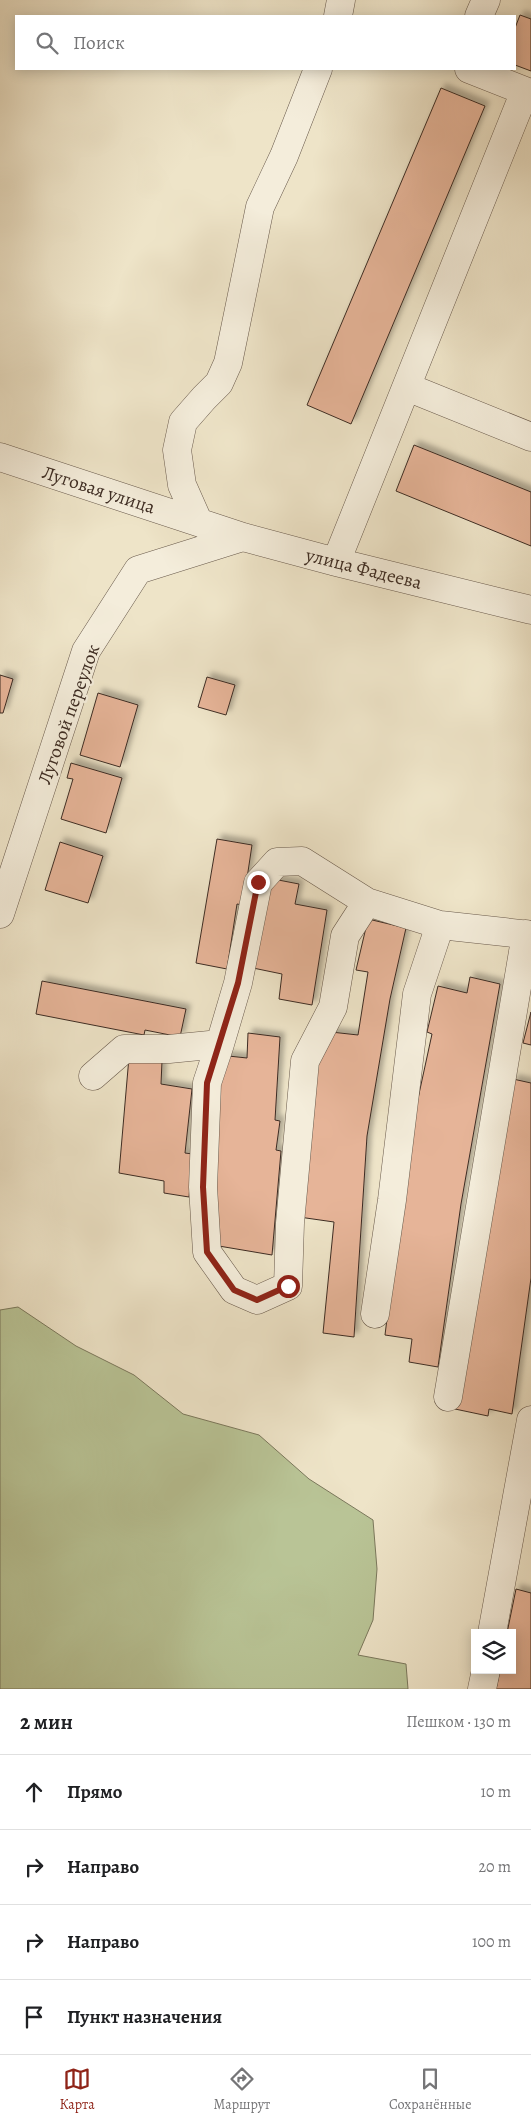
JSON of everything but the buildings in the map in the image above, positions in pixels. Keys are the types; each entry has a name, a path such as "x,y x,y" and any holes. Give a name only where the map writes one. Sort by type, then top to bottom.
{"street":[{"path":"338,15 340,0"},
{"path":"479,15 486,0"},
{"path":"198,521 182,485 177,450 183,422 219,383 228,363 260,207 284,156 318,70"},
{"path":"336,562 525,92 471,70"},
{"path":"407,387 531,437"},
{"name":"Луговая улица","path":"0,457 198,521"},
{"name":"улица Фадеева","path":"198,521 243,537 336,562 531,610"},
{"name":"Луговой переулок","path":"0,914 86,651 138,570 243,537"},
{"path":"367,902 345,936 333,1007 305,1061 290,1223 288,1286 257,1300 234,1290 207,1252 203,1187 207,1083 238,983 258,882 277,862 302,861 367,902 440,925 529,934 448,1397"},
{"path":"375,1314 392,1200 417,994 440,925"},
{"path":"93,1076 124,1049 168,1049 220,1044"},
{"path":"493,1629 521,1537 531,1420"},
{"path":"482,1689 485,1674"}],"green space":[{"path":"18,1307 76,1346 134,1375 183,1414 259,1435 309,1479 373,1520 377,1569 373,1620 358,1655 406,1664 408,1689 0,1689 0,1310"}],"route":[{"path":"258,882 238,983 207,1083 203,1187 207,1252 234,1290 257,1300 288,1286"}]}
